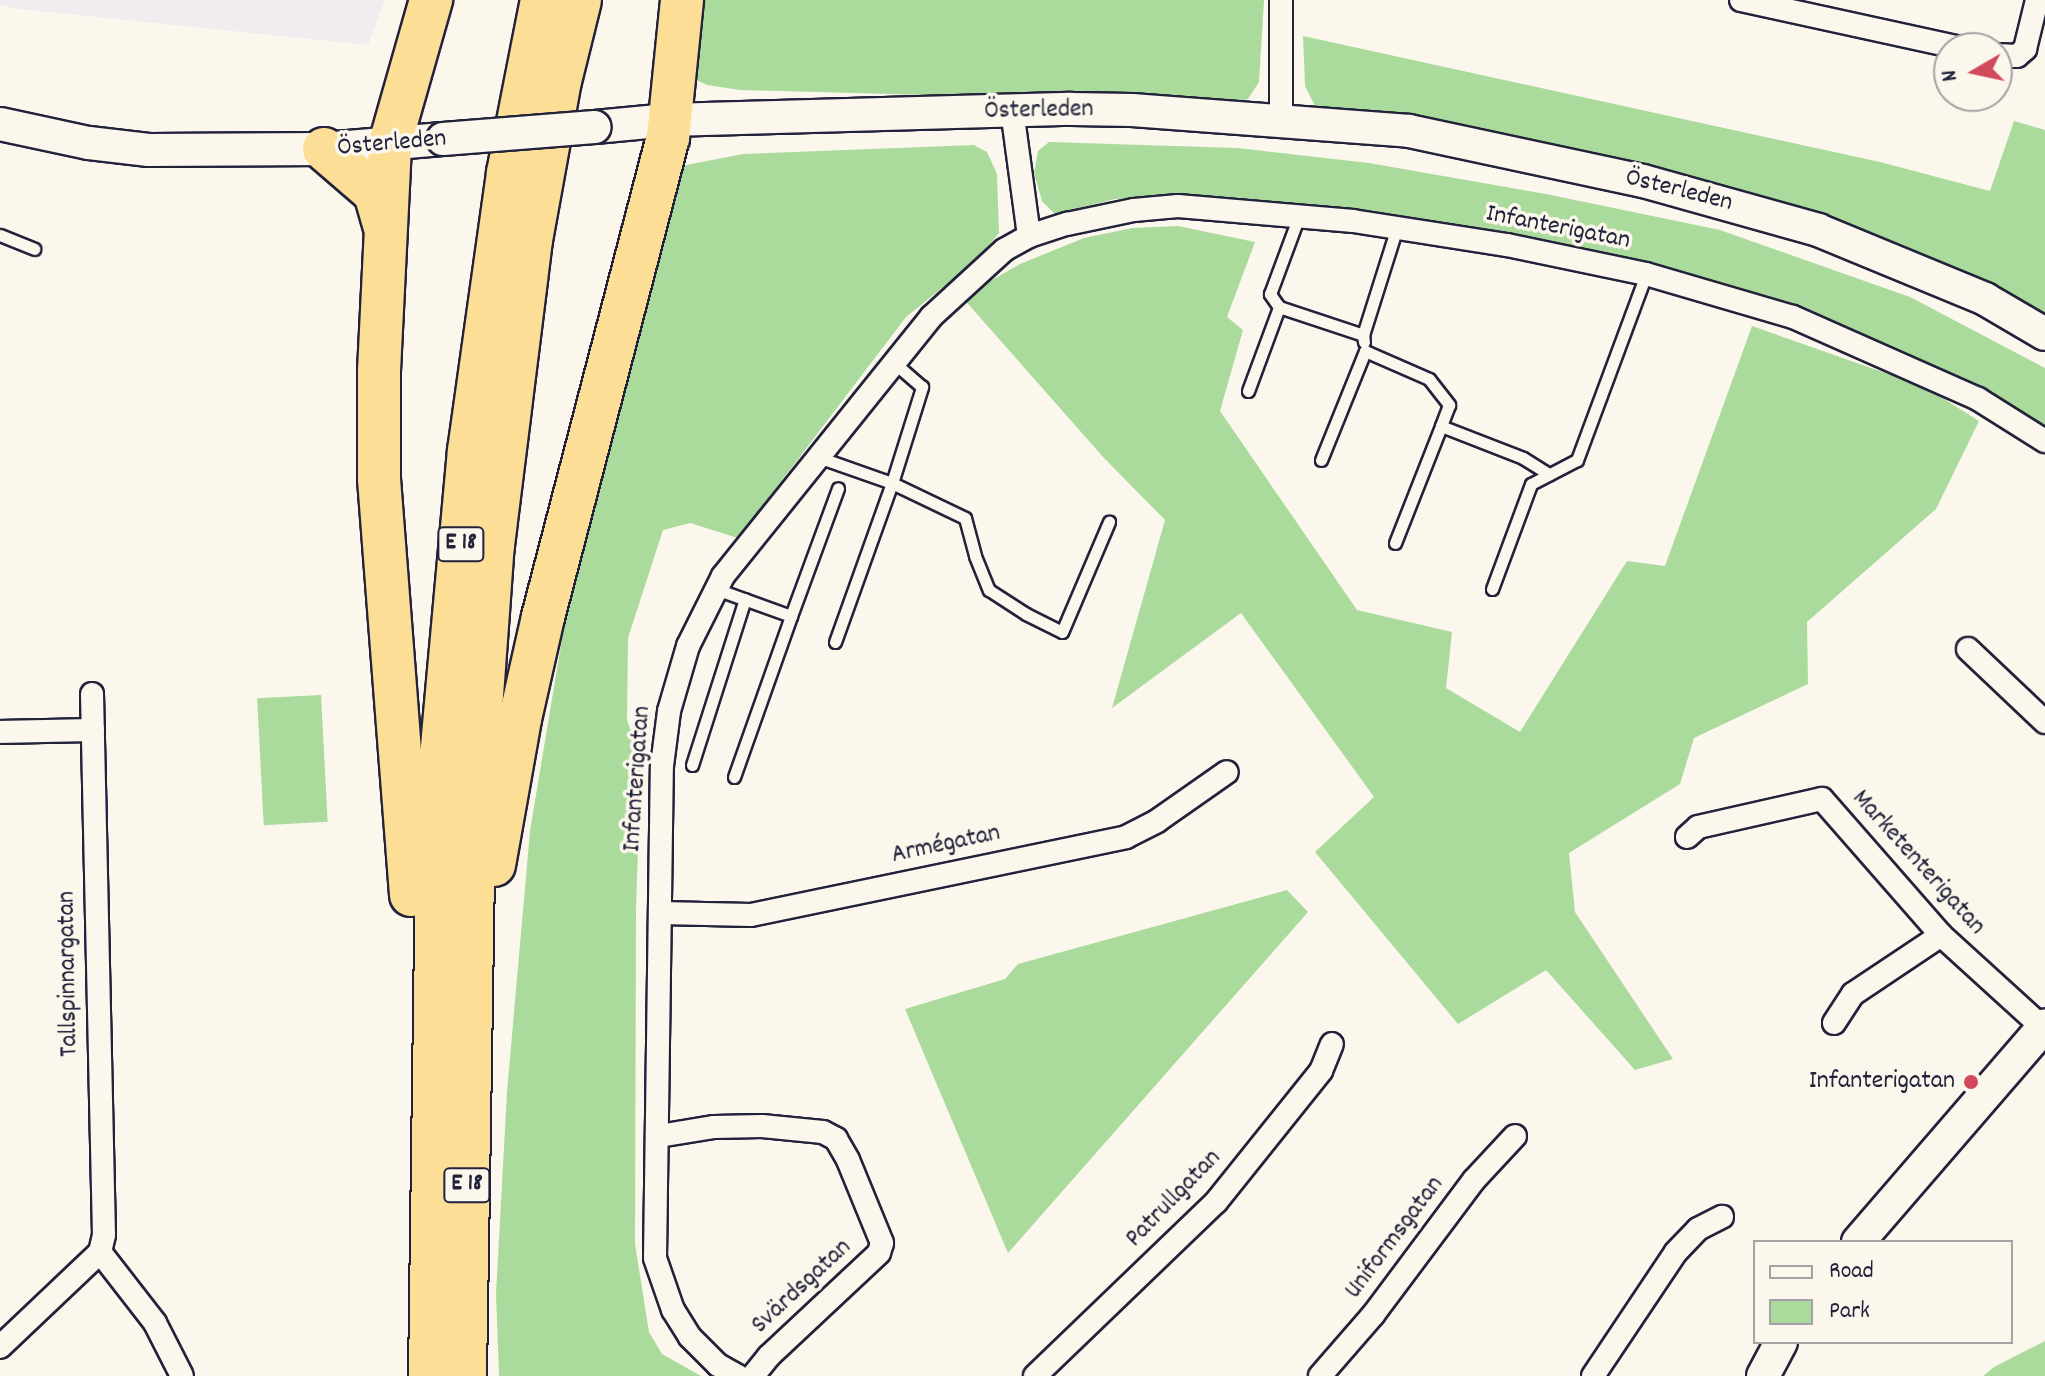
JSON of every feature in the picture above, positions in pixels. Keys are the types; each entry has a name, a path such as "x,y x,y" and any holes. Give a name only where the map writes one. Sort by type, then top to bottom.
{"highway":[{"path":"431,0 390,144 379,479 410,869 411,1060 434,1093"},
{"name":"E 18","path":"430,1376 438,791 469,451 508,173 542,0"},
{"name":"E 18","path":"465,1376 474,807 493,545 533,227 557,94 580,0"},
{"name":"E 18","path":"469,995 482,963 502,816 543,617 636,270 669,120 682,0"},
{"path":"324,149 375,193 385,230"}],"main road":[{"name":"Österleden","path":"0,124 89,143 149,150 324,149 669,120 1012,110 1132,110 1409,131 1726,202 1818,230 1971,293 2045,334"},
{"path":"1860,1240 2044,1026"},
{"path":"1763,1376 1780,1344"}],"street":[{"path":"1281,0 1281,121"},
{"path":"1741,0 1933,42"},
{"path":"2013,56 2025,49 2037,0"},
{"path":"1012,110 1029,236"},
{"name":"Infanterigatan","path":"738,1376 718,1365 690,1337 660,1280 655,1258 662,766 669,711 688,646 716,589 931,317 1004,250 1029,236 1067,224 1134,210 1178,206 1397,227 1507,245 1646,274 1793,317 1978,399 2045,441"},
{"path":"1968,649 2045,722"},
{"name":"Tallspinnargatan","path":"92,694 104,1235 100,1252"},
{"path":"0,732 93,730"},
{"name":"Armégatan","path":"660,913 751,915 1126,837 1157,821 1227,772"},
{"name":"Marketenterigatan","path":"1687,837 1698,827 1822,799 1941,935 2044,1026"},
{"path":"1834,1023 1853,994 1941,935"},
{"name":"Patrullgatan","path":"1035,1376 1216,1202 1321,1071 1332,1044"},
{"name":"Svärdsgatan","path":"659,1136 750,1126 823,1132 836,1139 848,1160 882,1243 879,1253 769,1356 753,1376"},
{"name":"Uniformsgatan","path":"1320,1376 1373,1315 1474,1180 1515,1136"},
{"path":"1593,1376 1676,1252 1698,1229 1722,1217"},
{"path":"0,1347 100,1252 139,1299 182,1376"}],"lane":[{"path":"1299,216 1270,294 1279,307 1363,335"},
{"path":"1321,460 1365,351 1363,335 1397,227"},
{"path":"0,235 34,249"},
{"path":"1492,589 1531,484 1577,460 1646,274"},
{"path":"1248,391 1279,307"},
{"path":"1365,351 1429,379 1449,405 1395,543"},
{"path":"835,642 892,483 922,387 894,363"},
{"path":"1441,426 1523,458 1549,474"},
{"path":"818,457 892,483 965,518 975,556 989,590 1062,632 1109,522"},
{"path":"734,777 838,488"},
{"path":"716,589 791,616"},
{"path":"692,765 745,599"}],"shaded area":[{"path":"0,0 385,0 368,45 20,9 0,5"}],"green space":[{"path":"698,0 1264,0 1259,82 1248,99 1230,103 740,90 707,85 688,76"},
{"path":"1303,36 1880,162 1990,191 2014,121 2045,130 2045,316 1933,261 1315,106 1305,86"},
{"path":"1049,142 1238,148 1369,163 1546,194 1720,230 1910,297 2045,368 2045,434 1653,265 1396,218 1192,195 1115,199 1055,214 1042,201 1034,173 1038,151"},
{"path":"974,145 987,152 997,174 999,233 979,258 906,317 738,538 690,523 663,530 628,638 627,720 641,760 636,909 635,1244 649,1332 662,1354 701,1376 499,1376 496,1294 507,1092 530,831 563,633 681,166 743,154"},
{"path":"1178,226 1255,242 1227,317 1243,330 1220,411 1357,610 1452,632 1446,688 1520,732 1627,561 1665,566 1752,326 1925,387 1979,421 1936,509 1807,622 1808,684 1694,738 1680,784 1569,853 1575,912 1673,1059 1635,1070 1546,970 1458,1024 1315,852 1374,797 1241,613 1112,708 1165,520 1104,458 962,297 1020,264 1084,238 1132,228"},
{"path":"321,695 328,822 264,825 257,698"},
{"path":"1287,890 1308,912 1008,1253 905,1009 1005,979 1018,964"},
{"path":"2045,1341 2045,1376 1983,1376 1994,1367"}],"place":[{"name":"Infanterigatan","path":"1971,1082"}]}
